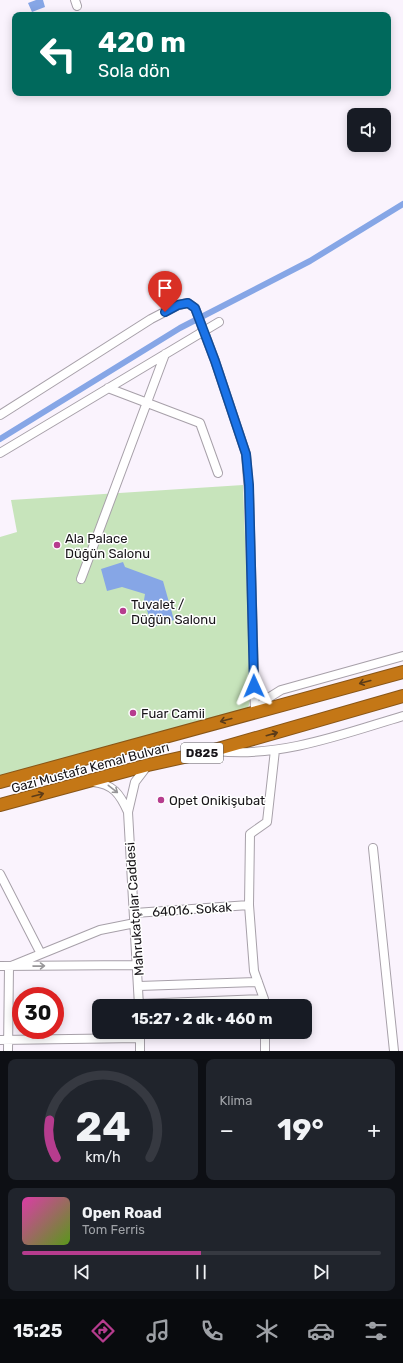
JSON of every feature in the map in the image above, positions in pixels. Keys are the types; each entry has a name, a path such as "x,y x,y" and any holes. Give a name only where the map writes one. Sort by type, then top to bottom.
{"highway":[{"name":"Gazi Mustafa Kemal Bulvarı","path":"0,782 403,672"},
{"name":"Gazi Mustafa Kemal Bulvarı","path":"0,805 148,765 211,751 403,696"}],"street":[{"path":"0,415 151,319 178,305 188,303 195,308 201,328 215,361 246,454 249,494 255,712"},
{"path":"0,454 165,354 201,328 219,322"},
{"path":"81,579 165,354"},
{"path":"108,388 200,423 218,473"},
{"path":"255,712 265,700 281,690 403,656"},
{"name":"Gazi Mustafa Kemal Bulvarı","path":"211,751 240,754 275,750 350,732 403,716"},
{"path":"263,999 254,971 249,905 250,834 267,822 275,750"},
{"name":"Mahrukatçılar Caddesi","path":"139,999 128,812 135,782 148,765"},
{"name":"Mahrukatçılar Caddesi","path":"87,781 104,783 112,787 121,796 128,812"},
{"path":"373,848 394,1051"},
{"path":"0,874 40,952"},
{"name":"64016. Sokak","path":"135,913 249,905"},
{"name":"64016. Sokak","path":"9,967 40,952 100,930 135,923"},
{"path":"0,966 138,965"},
{"path":"8,1051 4,1040 9,967"},
{"path":"139,986 258,982"},
{"path":"4,1040 92,1037"},
{"path":"140,1039 140,1051"},
{"path":"265,1039 265,1051"}],"green space":[{"path":"243,485 251,697 247,712 0,782 0,537 17,532 11,500"}],"water":[{"path":"36,0 43,0 45,7 32,12 28,3"},
{"path":"123,562 125,567 163,581 174,620 152,627 144,600 145,594 122,587 107,591 101,569"}],"waterway":[{"path":"0,439 180,328 310,261 403,204"}],"place":[{"name":"Ala Palace Düğün Salonu","path":"57,545"},
{"name":"Tuvalet / Düğün Salonu","path":"123,611"},
{"name":"Fuar Camii","path":"133,713"},
{"name":"Opet Onikişubat","path":"161,800"}],"route":[{"path":"165,312 178,305 188,303 195,308 202,331 215,361 246,454 249,477 254,686"}]}
